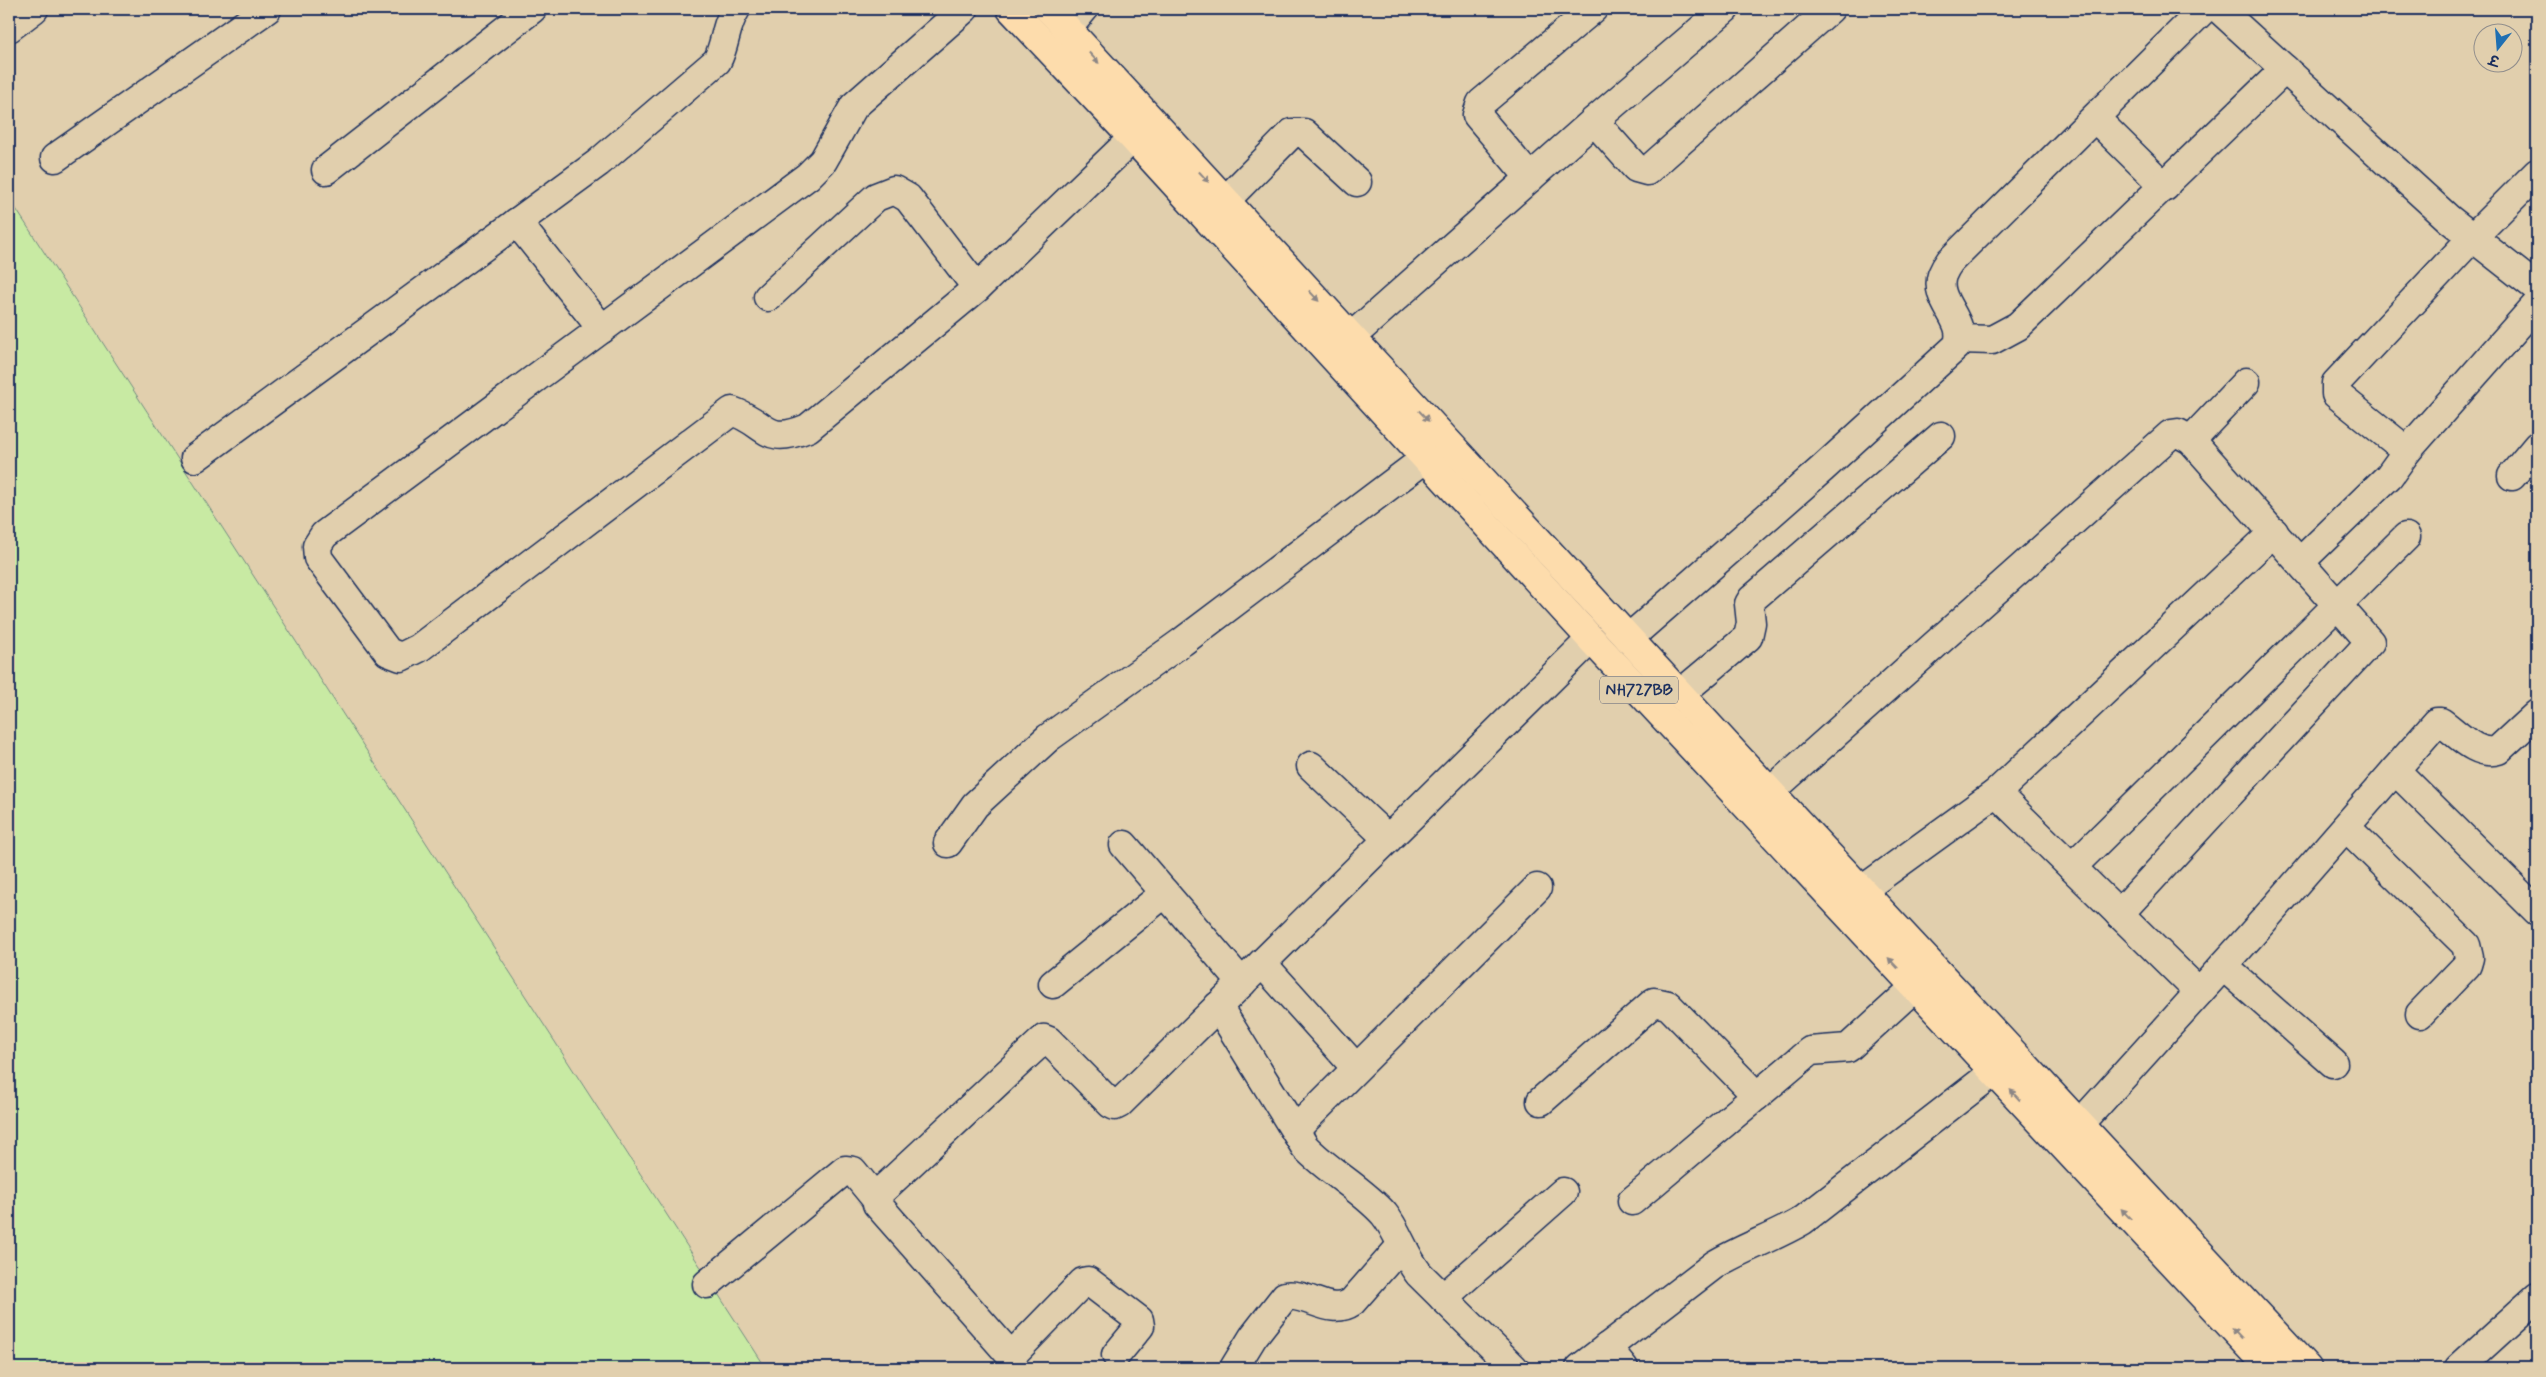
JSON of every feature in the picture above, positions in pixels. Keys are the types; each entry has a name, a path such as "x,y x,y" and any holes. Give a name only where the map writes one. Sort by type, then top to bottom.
{"highway":[{"name":"NH727BB","path":"1011,9 1133,138 1591,639 2270,1368"},
{"name":"NH727BB","path":"1067,15 1226,200 1770,792 2308,1368"}],"street":[{"path":"9,28 34,9"},
{"path":"55,158 268,9"},
{"path":"326,170 532,9"},
{"path":"195,458 598,163 709,70 723,51 728,26 736,9"},
{"path":"964,9 854,106 823,160 808,176 324,536 317,546 318,558 388,652 401,657 419,648 732,411 746,416 771,435 788,436 808,428 978,288 1133,138"},
{"path":"1530,178 1477,115 1477,110 1481,103 1593,9"},
{"path":"1331,354 1594,121 1724,9"},
{"path":"1594,121 1636,168 1647,171 1830,9"},
{"path":"1628,638 1822,469 1957,346 1960,332 1940,288 1942,275 1950,261 2204,9"},
{"path":"2219,9 2472,238 2537,288"},
{"path":"1960,339 1992,340 2018,326 2165,187 2285,69"},
{"path":"2095,118 2165,187"},
{"path":"1226,200 1292,133 1298,132 1304,133 1357,182"},
{"path":"2407,451 2336,394 2336,382 2472,238 2537,173"},
{"path":"768,297 876,198 894,190 908,198 978,288"},
{"path":"517,222 602,329"},
{"path":"2300,562 2389,476 2407,451 2537,304"},
{"path":"2191,440 2246,382"},
{"path":"1770,792 2171,434 2178,433 2191,440 2274,532 2338,606 2369,638 2369,645 2119,914"},
{"path":"1680,694 1748,637 1751,623 1749,604 1752,599 1941,436"},
{"path":"2512,476 2537,446"},
{"path":"948,843 976,805 1048,738 1182,642 1426,458"},
{"path":"1862,890 1996,793 2274,532"},
{"path":"2072,867 2406,537"},
{"path":"876,1199 877,1195 1039,1041 1044,1039 1049,1041 1115,1106 1591,639"},
{"path":"2080,1124 2223,966 2437,722 2441,722 2481,751 2491,752 2498,750 2537,714"},
{"path":"1311,766 1388,839"},
{"path":"2395,770 2537,911"},
{"path":"1996,793 2199,992"},
{"path":"2346,827 2466,945 2469,958 2467,965 2420,1014"},
{"path":"1124,845 1242,983"},
{"path":"1295,1130 1537,888"},
{"path":"1053,984 1165,893"},
{"path":"1262,963 1356,1068"},
{"path":"2223,966 2333,1063"},
{"path":"1632,1201 1810,1051 1848,1048 1915,987"},
{"path":"1541,1101 1654,1002 1668,1004 1757,1096"},
{"path":"1218,1006 1306,1147 1318,1161 1384,1214 1419,1274 1514,1368"},
{"path":"1580,1368 1714,1265 1734,1253 1776,1236 1802,1221 1994,1072"},
{"path":"707,1284 845,1170 853,1171 876,1199 877,1204 950,1289 1005,1362 1083,1282 1088,1281 1140,1323 1116,1355"},
{"path":"1443,1298 1562,1192"},
{"path":"1234,1368 1253,1337 1285,1296 1294,1294 1332,1307 1344,1307 1352,1302 1401,1246"},
{"path":"2459,1368 2537,1297"},
{"path":"1607,1347 1624,1368"}],"green space":[{"path":"9,198 766,1368 9,1368"}]}
